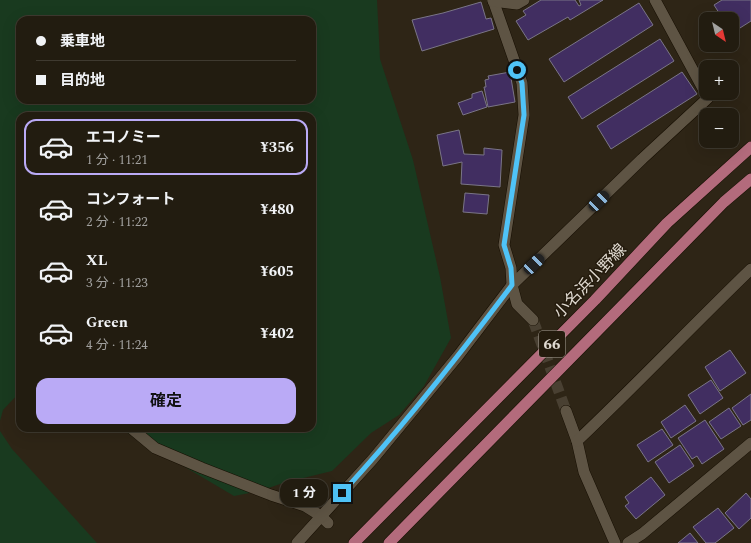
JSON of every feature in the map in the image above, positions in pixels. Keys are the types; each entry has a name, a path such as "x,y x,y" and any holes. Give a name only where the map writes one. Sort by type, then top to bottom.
{"main road":[{"name":"小名浜小野線","path":"354,543 595,300 667,223 751,147"},
{"name":"66","path":"390,543 724,202 751,179"}],"street":[{"path":"524,0 517,4 493,0 522,83 524,115 504,245 511,268 512,285 517,304 533,320"},
{"path":"296,543 325,520 458,356 512,285 642,159 708,98 655,0"},
{"path":"577,441 751,269"},
{"path":"566,411 577,441 584,472 605,517 615,543"},
{"path":"137,432 155,448 271,495 305,506 325,520"},
{"path":"628,543 648,529 751,443"}],"green space":[{"path":"0,0 377,0 380,59 413,160 440,277 451,338 424,386 399,415 371,433 332,471 283,483 260,491 234,496 126,432 316,432 316,112 16,112 16,396 3,410 0,421"},
{"path":"0,431 12,449 97,543 0,543"}],"building":[{"path":"541,0 575,0 579,6 581,5 579,0 603,0 570,20 568,17 528,40 516,21 526,15 523,11"},
{"path":"722,0 751,0 751,21 739,29 739,12 718,12 714,5"},
{"path":"481,2 486,19 491,18 494,29 422,51 412,20"},
{"path":"639,3 653,25 564,82 549,59"},
{"path":"660,39 674,61 582,119 568,97"},
{"path":"510,72 515,102 488,107 484,87 486,87 485,80 489,79 488,76"},
{"path":"682,72 697,94 611,149 597,126"},
{"path":"482,91 487,107 463,115 458,103 472,98 472,94"},
{"path":"459,130 464,154 484,155 484,148 502,150 500,187 461,184 462,162 443,166 437,135"},
{"path":"465,193 489,195 487,214 463,212"},
{"path":"730,350 746,373 720,391 705,367"},
{"path":"711,380 723,398 700,414 688,395"},
{"path":"751,394 751,420 743,425 732,408"},
{"path":"685,405 696,421 671,438 661,422"},
{"path":"729,408 741,426 721,439 709,422"},
{"path":"705,420 724,449 702,464 697,456 692,459 678,438"},
{"path":"662,429 673,445 648,462 637,445"},
{"path":"680,445 694,466 669,483 655,462"},
{"path":"651,477 665,495 636,519 625,506 629,503 625,497"},
{"path":"746,493 751,499 751,518 739,529 725,513"},
{"path":"718,508 734,528 715,543 706,543 693,527"},
{"path":"690,533 698,543 678,543"}],"tunnel":[{"path":"533,320 566,411"}],"route":[{"path":"342,493 373,459 458,356 512,285 511,268 504,245 524,115 522,83 517,70"}]}
